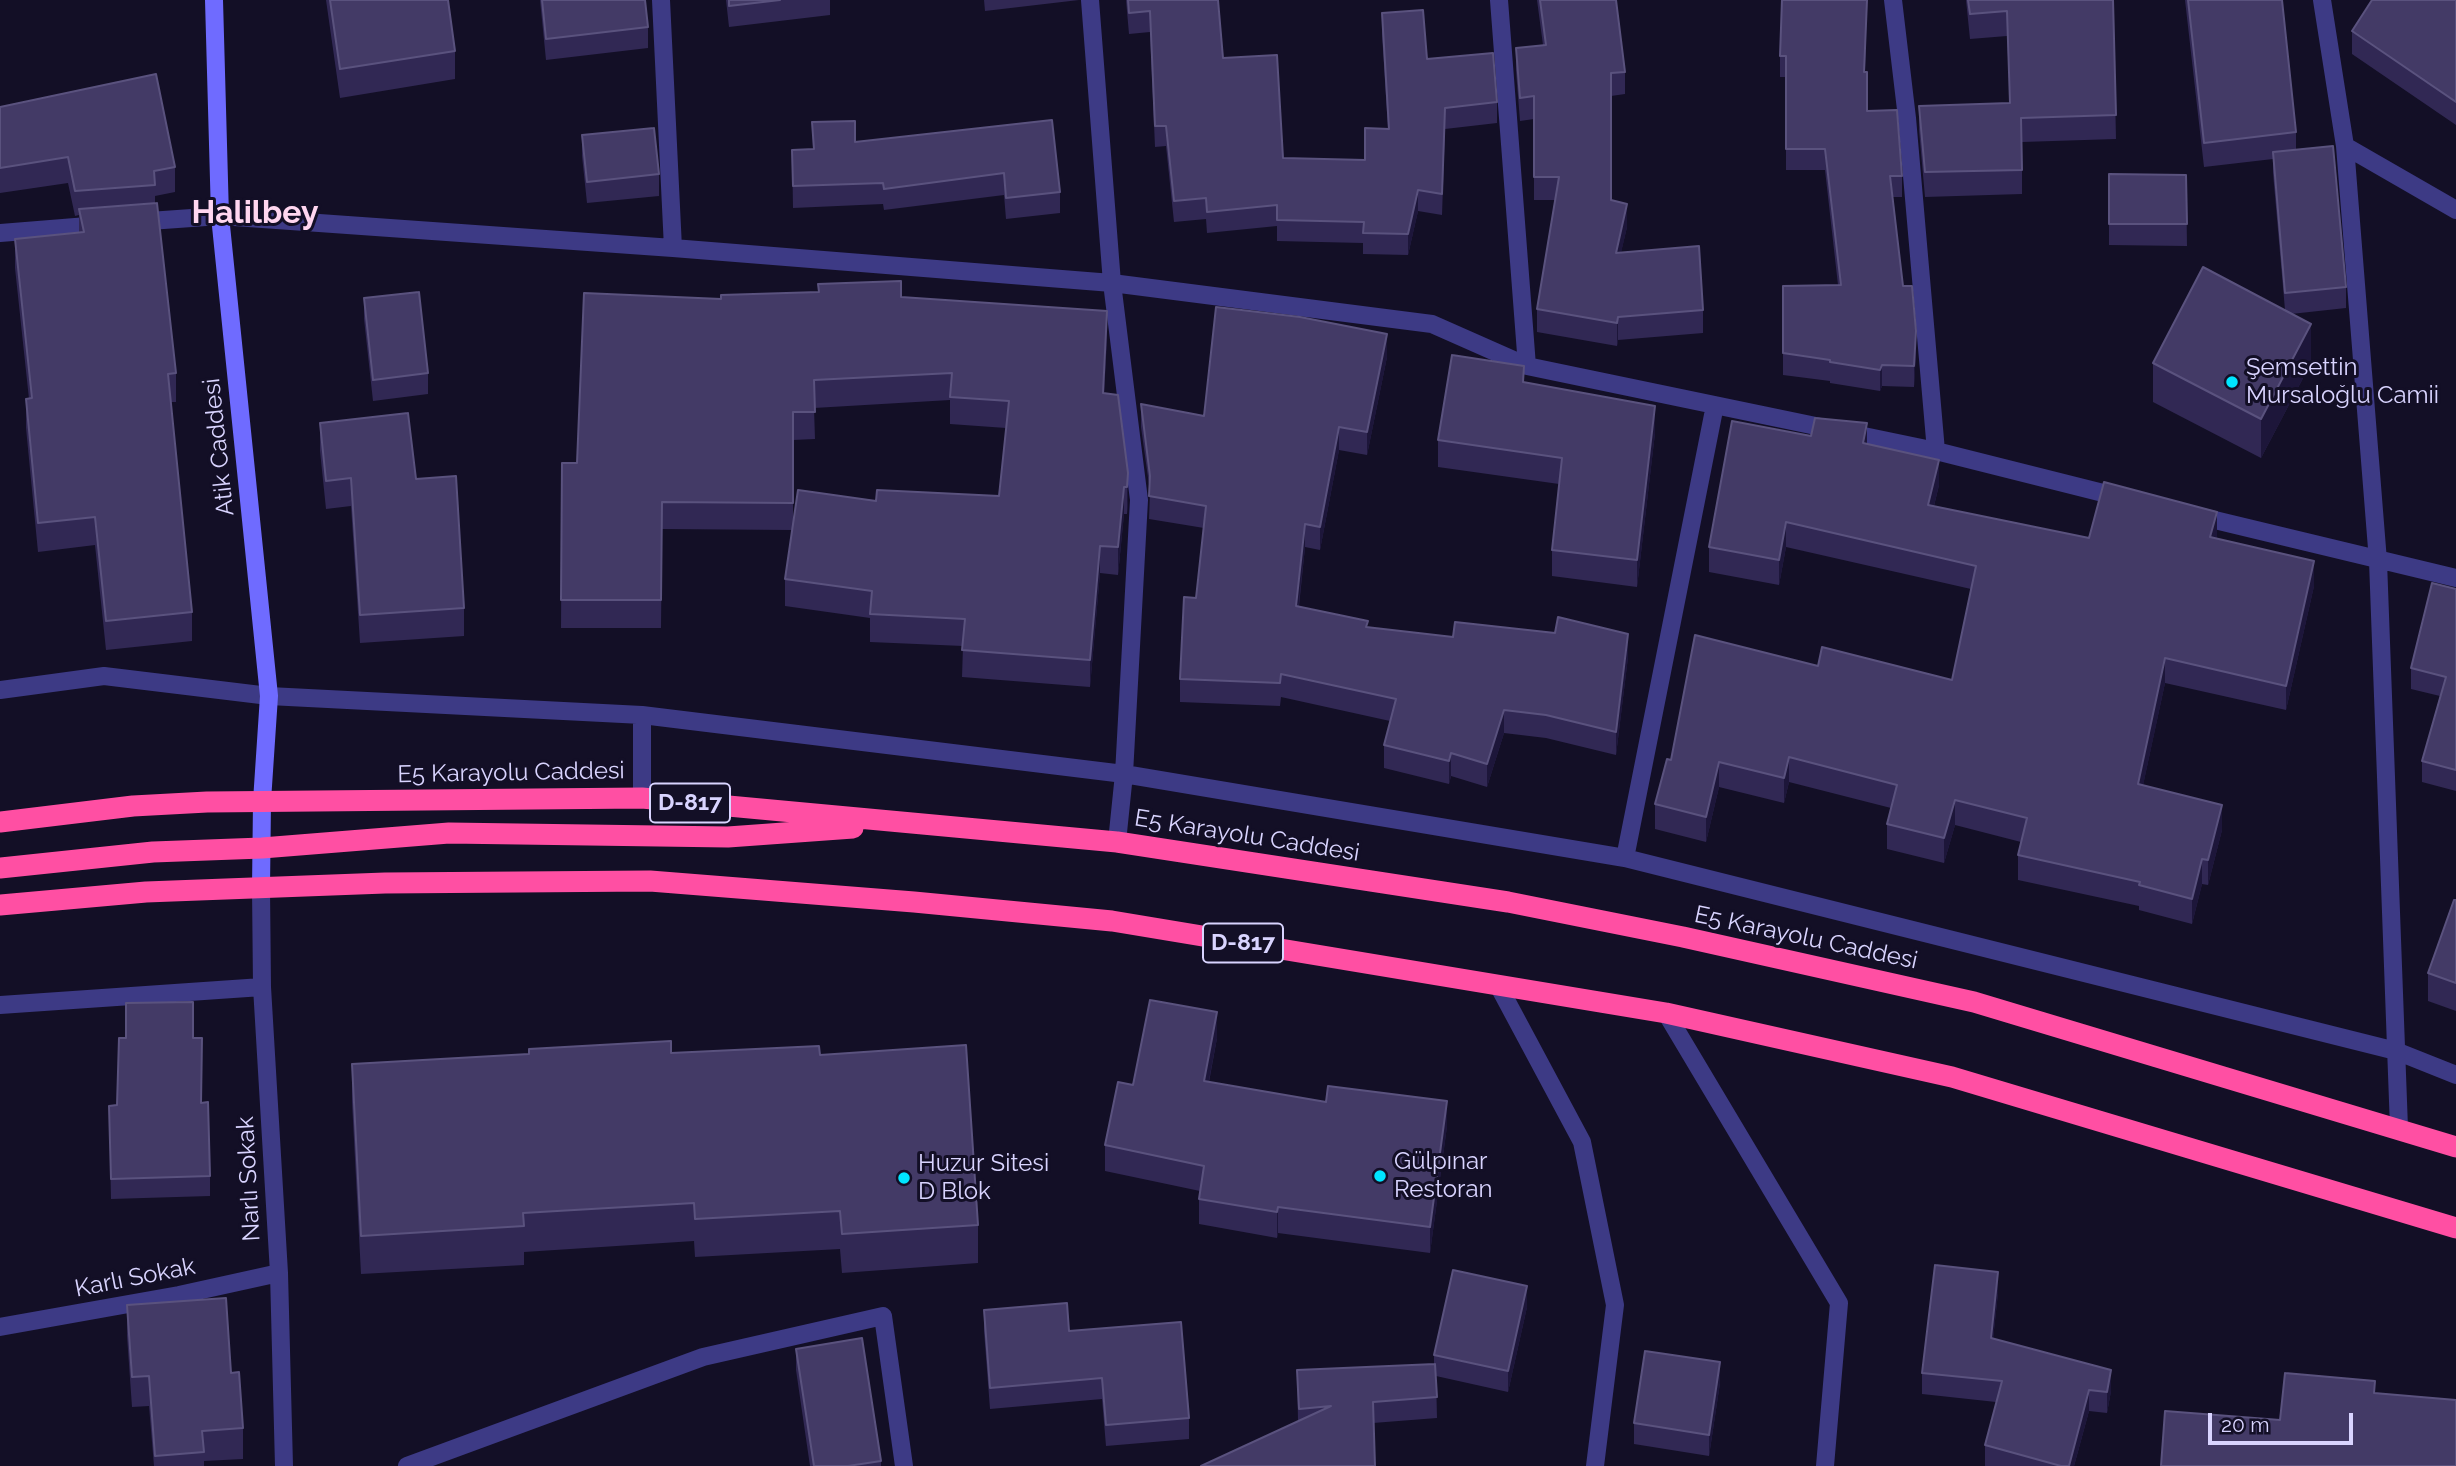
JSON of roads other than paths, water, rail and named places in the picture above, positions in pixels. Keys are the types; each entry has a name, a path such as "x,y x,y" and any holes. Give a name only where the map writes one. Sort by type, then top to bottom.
{"highway":[{"name":"E5 Karayolu Caddesi","path":"0,822 133,806 207,802 642,798 1117,842 1508,902 1683,937 1961,999 2456,1147"},
{"path":"0,868 153,852 262,848 449,833 728,837 913,824"},
{"name":"D-817","path":"0,905 146,892 385,883 664,882 1112,921 1665,1013 1952,1076 2456,1228"}],"street":[{"name":"Atik Caddesi","path":"214,0 220,216 269,696 262,801 261,888"},
{"path":"661,0 673,248"},
{"path":"1090,0 1112,282 1139,500 1124,774 1117,842"},
{"path":"1499,0 1527,366"},
{"path":"1893,0 1907,118 1936,451"},
{"path":"2322,0 2345,146 2378,561 2399,1128"},
{"path":"2345,146 2456,210"},
{"path":"0,233 220,216 1112,282 1432,324 1527,366 1936,451 2138,501"},
{"path":"1625,858 1716,405"},
{"path":"2178,512 2456,578"},
{"path":"0,690 104,676 269,696 642,715 1124,774 1625,858 2396,1051 2456,1075"},
{"path":"642,715 642,798"},
{"name":"Narlı Sokak","path":"261,888 262,987 279,1273 284,1466"},
{"path":"1498,985 1582,1142 1615,1305 1595,1466"},
{"path":"0,1005 262,987"},
{"path":"1665,1013 1839,1303 1825,1466"},
{"name":"Karlı Sokak","path":"0,1327 179,1296 279,1273"},
{"path":"407,1466 703,1357 883,1316 904,1466"}],"place":[{"name":"Şemsettin Mursaloğlu Camii","path":"2232,382"},
{"name":"Gülpınar Restoran","path":"1380,1176"},
{"name":"Huzur Sitesi D Blok","path":"904,1178"}],"district":[{"name":"Halilbey","path":"255,213"}]}
